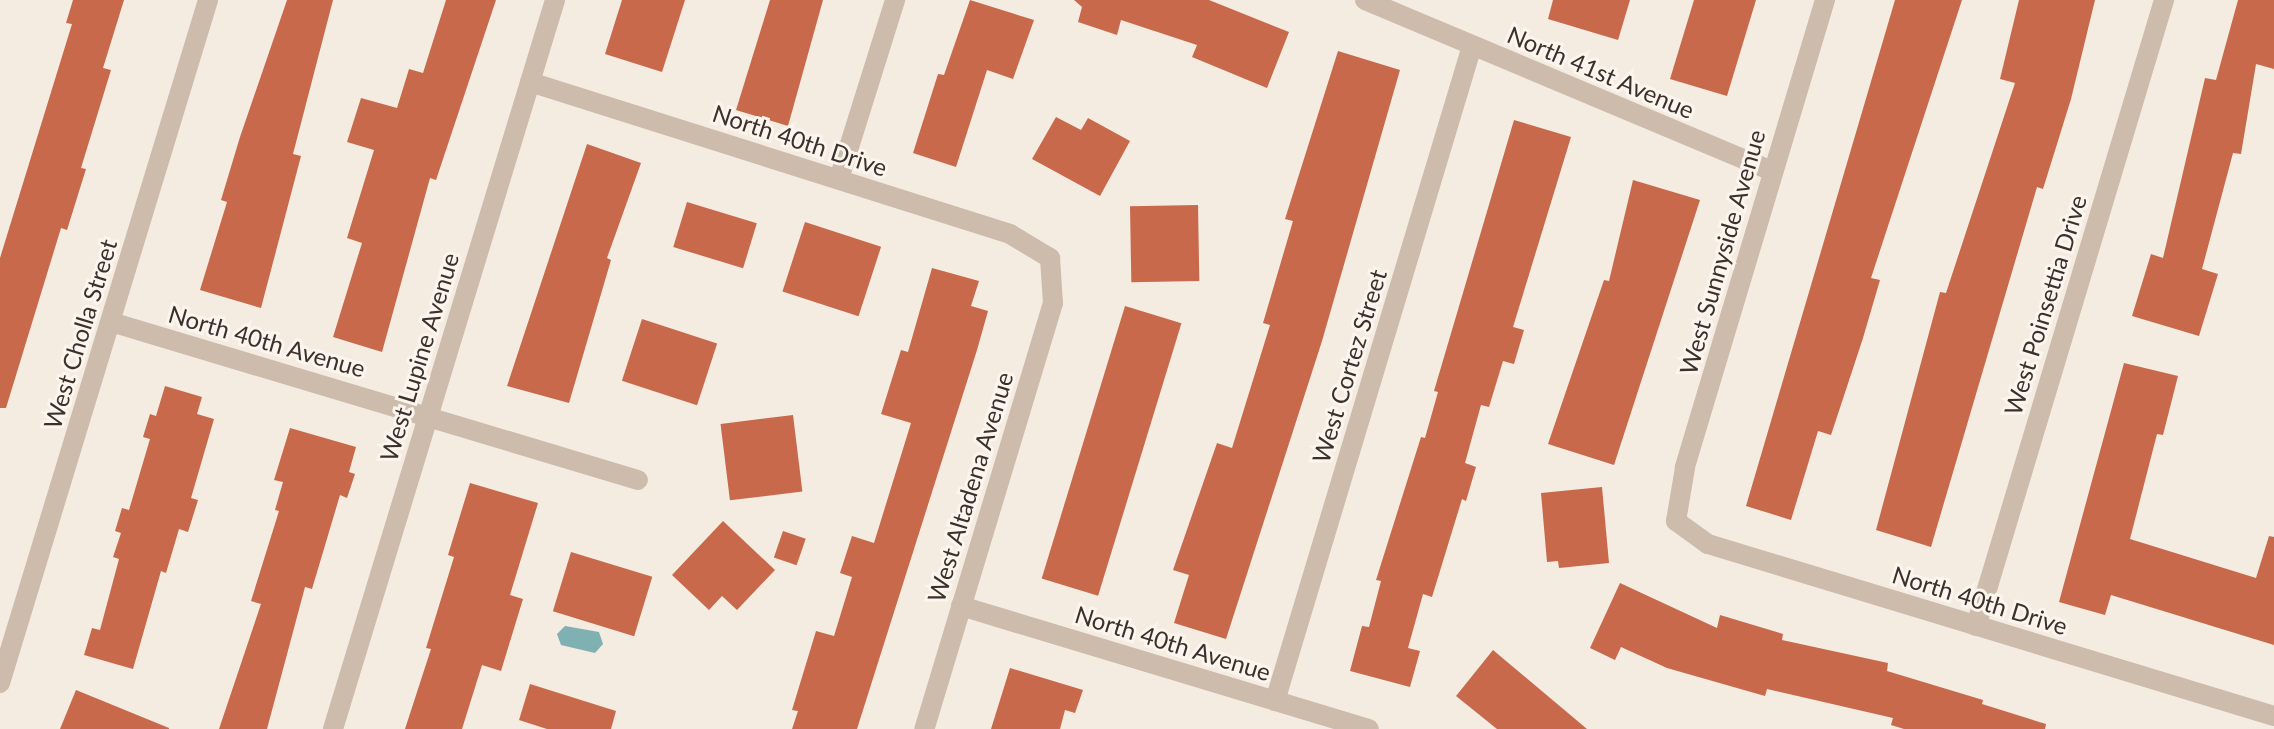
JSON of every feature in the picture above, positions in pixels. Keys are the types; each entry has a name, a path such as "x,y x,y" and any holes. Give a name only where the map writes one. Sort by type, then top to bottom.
{"street":[{"name":"West Cholla Street","path":"0,683 208,0"},
{"name":"West Lupine Avenue","path":"333,729 555,0"},
{"path":"839,179 895,0"},
{"name":"North 41st Avenue","path":"1365,0 1772,171"},
{"name":"West Sunnyside Avenue","path":"1676,521 1685,468 1825,0"},
{"name":"West Poinsettia Drive","path":"1976,626 2164,0"},
{"name":"West Cortez Street","path":"1275,701 1472,46"},
{"name":"North 40th Drive","path":"530,82 1010,234 1050,258"},
{"name":"West Altadena Avenue","path":"924,729 1053,303 1050,258"},
{"name":"North 40th Avenue","path":"111,322 638,480"},
{"name":"North 40th Drive","path":"1676,521 1708,544 2274,716"},
{"name":"North 40th Avenue","path":"961,606 1369,729"}],"water":[{"path":"565,626 599,632 603,644 595,653 561,645 557,634"}],"building":[{"path":"73,0 124,0 103,68 111,70 81,168 86,169 67,230 61,228 6,408 0,408 0,258 72,24 66,23"},
{"path":"287,0 333,0 293,154 301,156 261,308 200,290 227,202 221,200"},
{"path":"446,0 496,0 436,180 430,178 382,352 333,337 362,243 347,238 374,150 347,142 361,98 397,108 409,69 423,73"},
{"path":"622,0 685,0 662,72 605,54"},
{"path":"770,0 823,0 788,126 736,110"},
{"path":"970,0 1034,20 1013,79 987,70 956,167 913,153 938,74 944,75"},
{"path":"1074,0 1209,0 1289,32 1267,88 1192,57 1197,45 1121,20 1117,35 1078,22 1082,7"},
{"path":"1553,0 1630,0 1618,40 1548,19"},
{"path":"1694,0 1756,0 1727,96 1670,79"},
{"path":"1895,0 1962,0 1871,278 1880,280 1863,338 1831,435 1818,431 1791,520 1746,506"},
{"path":"2019,0 2095,0 2071,99 2043,189 2037,187 1931,547 1876,530 1940,292 1946,293 2015,83 2000,79"},
{"path":"2238,0 2274,0 2274,69 2256,64 2241,154 2233,153 2202,269 2218,274 2199,336 2132,316 2151,254 2163,258 2205,78 2216,80"},
{"path":"1338,51 1400,70 1322,341 1226,639 1174,623 1189,575 1173,570 1217,443 1232,448 1270,325 1263,323 1293,221 1285,219"},
{"path":"1056,117 1081,130 1088,118 1130,141 1100,196 1032,159"},
{"path":"1514,120 1571,137 1513,327 1524,330 1514,364 1503,361 1489,407 1481,405 1465,463 1476,467 1466,501 1462,499 1432,597 1423,594 1408,648 1420,651 1410,687 1350,671 1362,626 1369,627 1381,581 1376,580 1421,437 1425,438 1438,392 1434,391"},
{"path":"587,144 641,163 607,258 611,260 569,403 507,386"},
{"path":"1633,180 1700,200 1614,465 1548,444 1604,280 1609,281"},
{"path":"687,202 757,223 743,268 673,247"},
{"path":"1198,205 1199,281 1131,282 1130,206"},
{"path":"805,222 881,247 859,316 782,291"},
{"path":"932,268 979,281 971,306 988,311 977,350 857,729 792,729 798,711 792,710 816,631 834,636 852,577 840,573 852,536 874,543 911,423 881,414 901,350 908,352"},
{"path":"1125,306 1181,323 1098,596 1042,579"},
{"path":"642,319 717,343 697,405 622,381"},
{"path":"2124,363 2178,376 2163,435 2157,434 2130,539 2256,578 2269,536 2274,537 2274,645 2111,595 2105,615 2059,602"},
{"path":"165,386 202,397 197,414 214,419 191,498 198,500 188,532 179,529 166,573 161,571 133,669 84,655 92,628 100,630 119,559 113,557 121,533 115,531 122,508 129,510 150,439 143,437 150,414 156,416"},
{"path":"793,415 802,491 730,500 721,424"},
{"path":"290,428 356,447 349,472 355,474 347,498 340,495 312,589 305,587 267,729 219,729 261,604 251,601 279,511 275,510 283,482 274,480"},
{"path":"470,483 538,503 510,595 523,599 501,671 482,665 462,729 405,729 431,649 426,648 454,557 448,555"},
{"path":"1602,487 1609,563 1559,568 1558,561 1547,562 1541,493"},
{"path":"723,521 775,570 737,610 722,596 709,610 672,575"},
{"path":"783,531 806,539 797,565 774,557"},
{"path":"571,552 652,577 634,636 553,611"},
{"path":"1620,583 1717,628 1720,615 1783,634 1782,640 1888,663 1887,671 1983,700 1982,704 2046,724 2045,729 1904,729 1891,725 1893,718 1767,689 1765,696 1667,668 1621,647 1615,660 1590,648"},
{"path":"1493,650 1587,729 1497,729 1456,696"},
{"path":"1010,668 1083,690 1075,713 1065,710 1060,729 991,729"},
{"path":"530,684 616,711 611,729 547,729 519,720"},
{"path":"76,690 169,728 169,729 60,729"}]}
